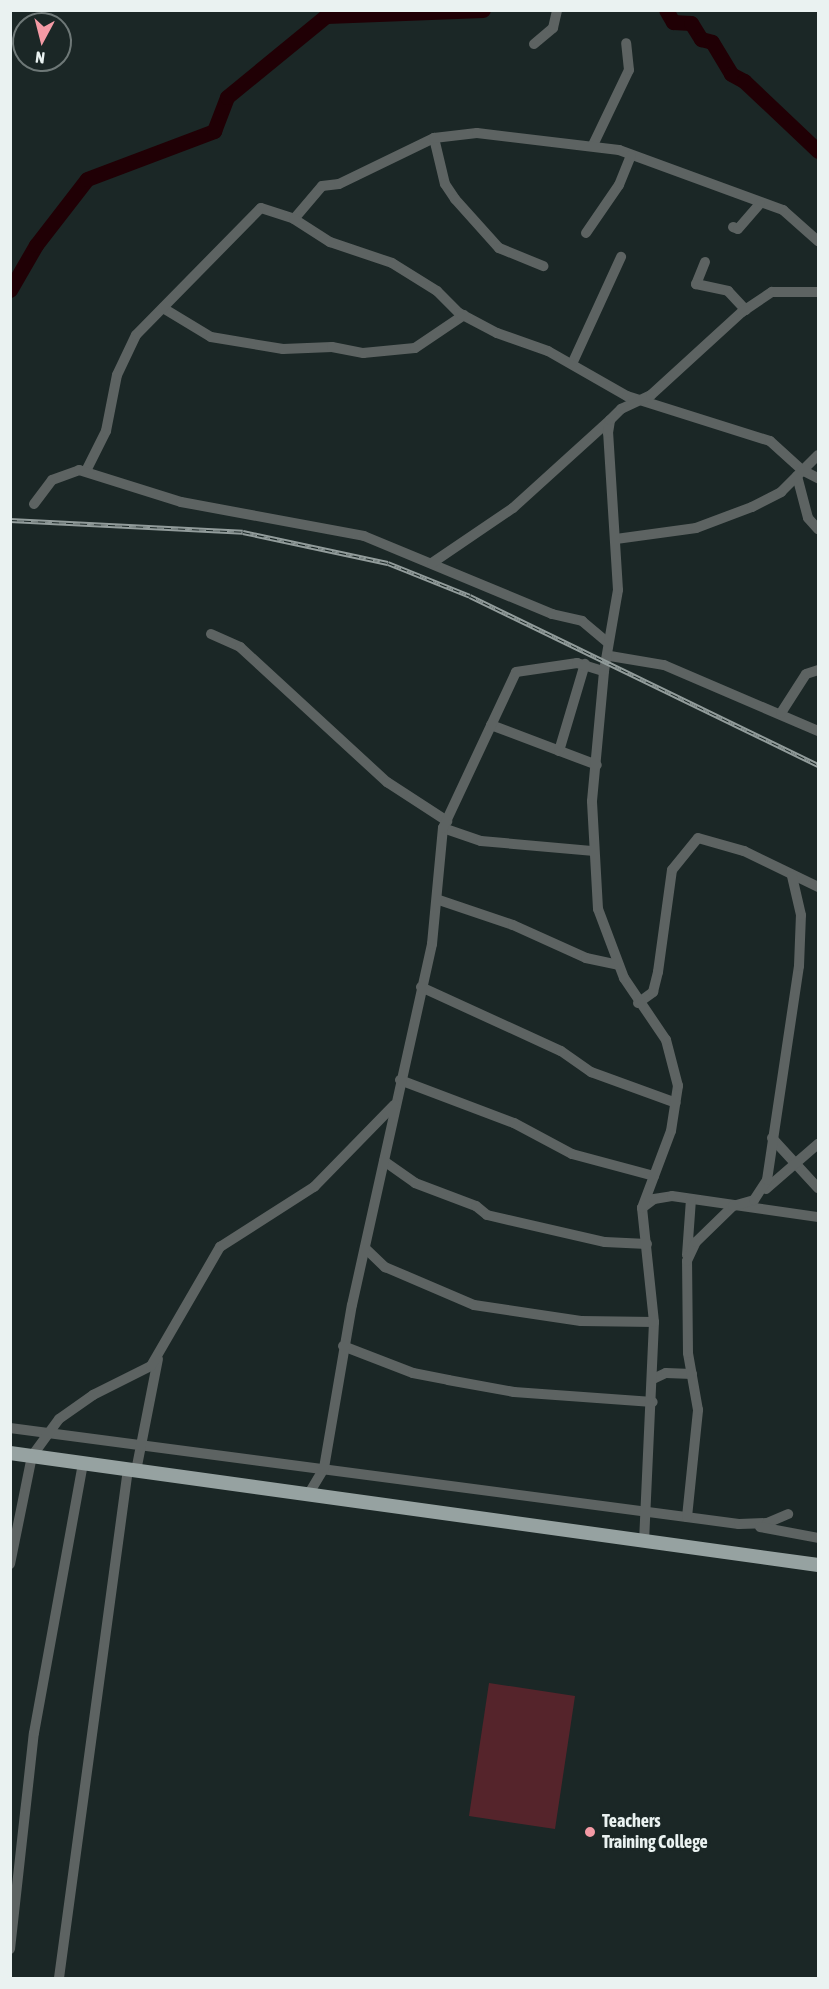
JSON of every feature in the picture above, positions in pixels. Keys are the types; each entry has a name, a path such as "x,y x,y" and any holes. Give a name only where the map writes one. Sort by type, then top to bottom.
{"main road":[{"path":"10,1453 819,1565"}],"street":[{"path":"534,44 557,22 557,10"},
{"path":"593,145 629,70 626,43"},
{"path":"294,219 322,186 339,184 434,138 477,133 593,145 631,155 760,204 783,210 819,241"},
{"path":"434,138 446,184 455,199 500,248 543,266"},
{"path":"586,233 619,185 631,155"},
{"path":"733,226 738,229 760,204"},
{"path":"86,471 106,432 113,387 128,348 163,308 261,208 294,219 330,242 403,269 464,315 573,364 640,400 748,431 782,449 800,473 808,518 819,529"},
{"path":"573,364 621,257"},
{"path":"705,262 696,284 728,291 746,310"},
{"path":"432,563 513,508 610,420 640,400 746,310 779,290 819,292"},
{"path":"163,308 211,337 283,349 332,347 363,353 415,348 464,315"},
{"path":"610,420 608,453 618,590 608,642 610,656 604,671 592,850 601,923 618,965 638,1003 666,1040 676,1066 676,1103 671,1131 642,1208 654,1322 649,1510 644,1542"},
{"path":"616,539 707,525 771,498 819,455"},
{"path":"34,504 57,477 86,471 181,502 364,536 552,614 582,621 608,642"},
{"path":"800,473 819,478"},
{"path":"211,634 240,647 387,782 445,824 481,841 592,850"},
{"path":"610,656 664,665 819,731"},
{"path":"308,1495 324,1468 344,1346 439,900 445,824 516,672 585,664 604,671"},
{"path":"559,751 585,664"},
{"path":"781,713 806,674 819,670"},
{"path":"491,725 597,765"},
{"path":"638,1003 653,992 658,972 672,870 698,838 744,851 819,887"},
{"path":"764,1191 799,966 801,915 792,876"},
{"path":"439,900 513,925 586,958 618,965"},
{"path":"421,987 561,1051 591,1072 676,1103"},
{"path":"400,1080 514,1123 588,1160 654,1176"},
{"path":"10,1564 32,1456 48,1434 72,1408 141,1374 158,1356 220,1247 314,1187 395,1104"},
{"path":"771,1138 793,1166 819,1188"},
{"path":"687,1261 696,1242 733,1206 764,1191 819,1144"},
{"path":"384,1161 415,1183 476,1206 487,1215 605,1242 647,1244"},
{"path":"642,1208 663,1196 819,1217"},
{"path":"687,1517 698,1410 692,1374 687,1261 691,1199"},
{"path":"364,1248 385,1267 474,1305 581,1322 654,1322"},
{"path":"344,1346 413,1373 459,1382 560,1396 653,1402"},
{"path":"59,1978 132,1470 141,1447 158,1356"},
{"path":"653,1379 666,1372 692,1374"},
{"path":"10,1428 141,1447 649,1510 819,1538"},
{"path":"10,1949 34,1733 83,1463"},
{"path":"739,1524 766,1523 788,1514"}],"shaded area":[{"path":"489,1683 575,1696 555,1829 469,1816"}],"waterway":[{"path":"10,290 36,245 87,179 214,131 227,97 326,16 483,10"},
{"path":"666,10 673,22 691,23 701,39 712,42 731,74 744,81 818,151"}],"railway":[{"path":"10,520 243,532 388,563 470,596 818,765"}],"place":[{"name":"Teachers Training College","path":"590,1832"}]}
